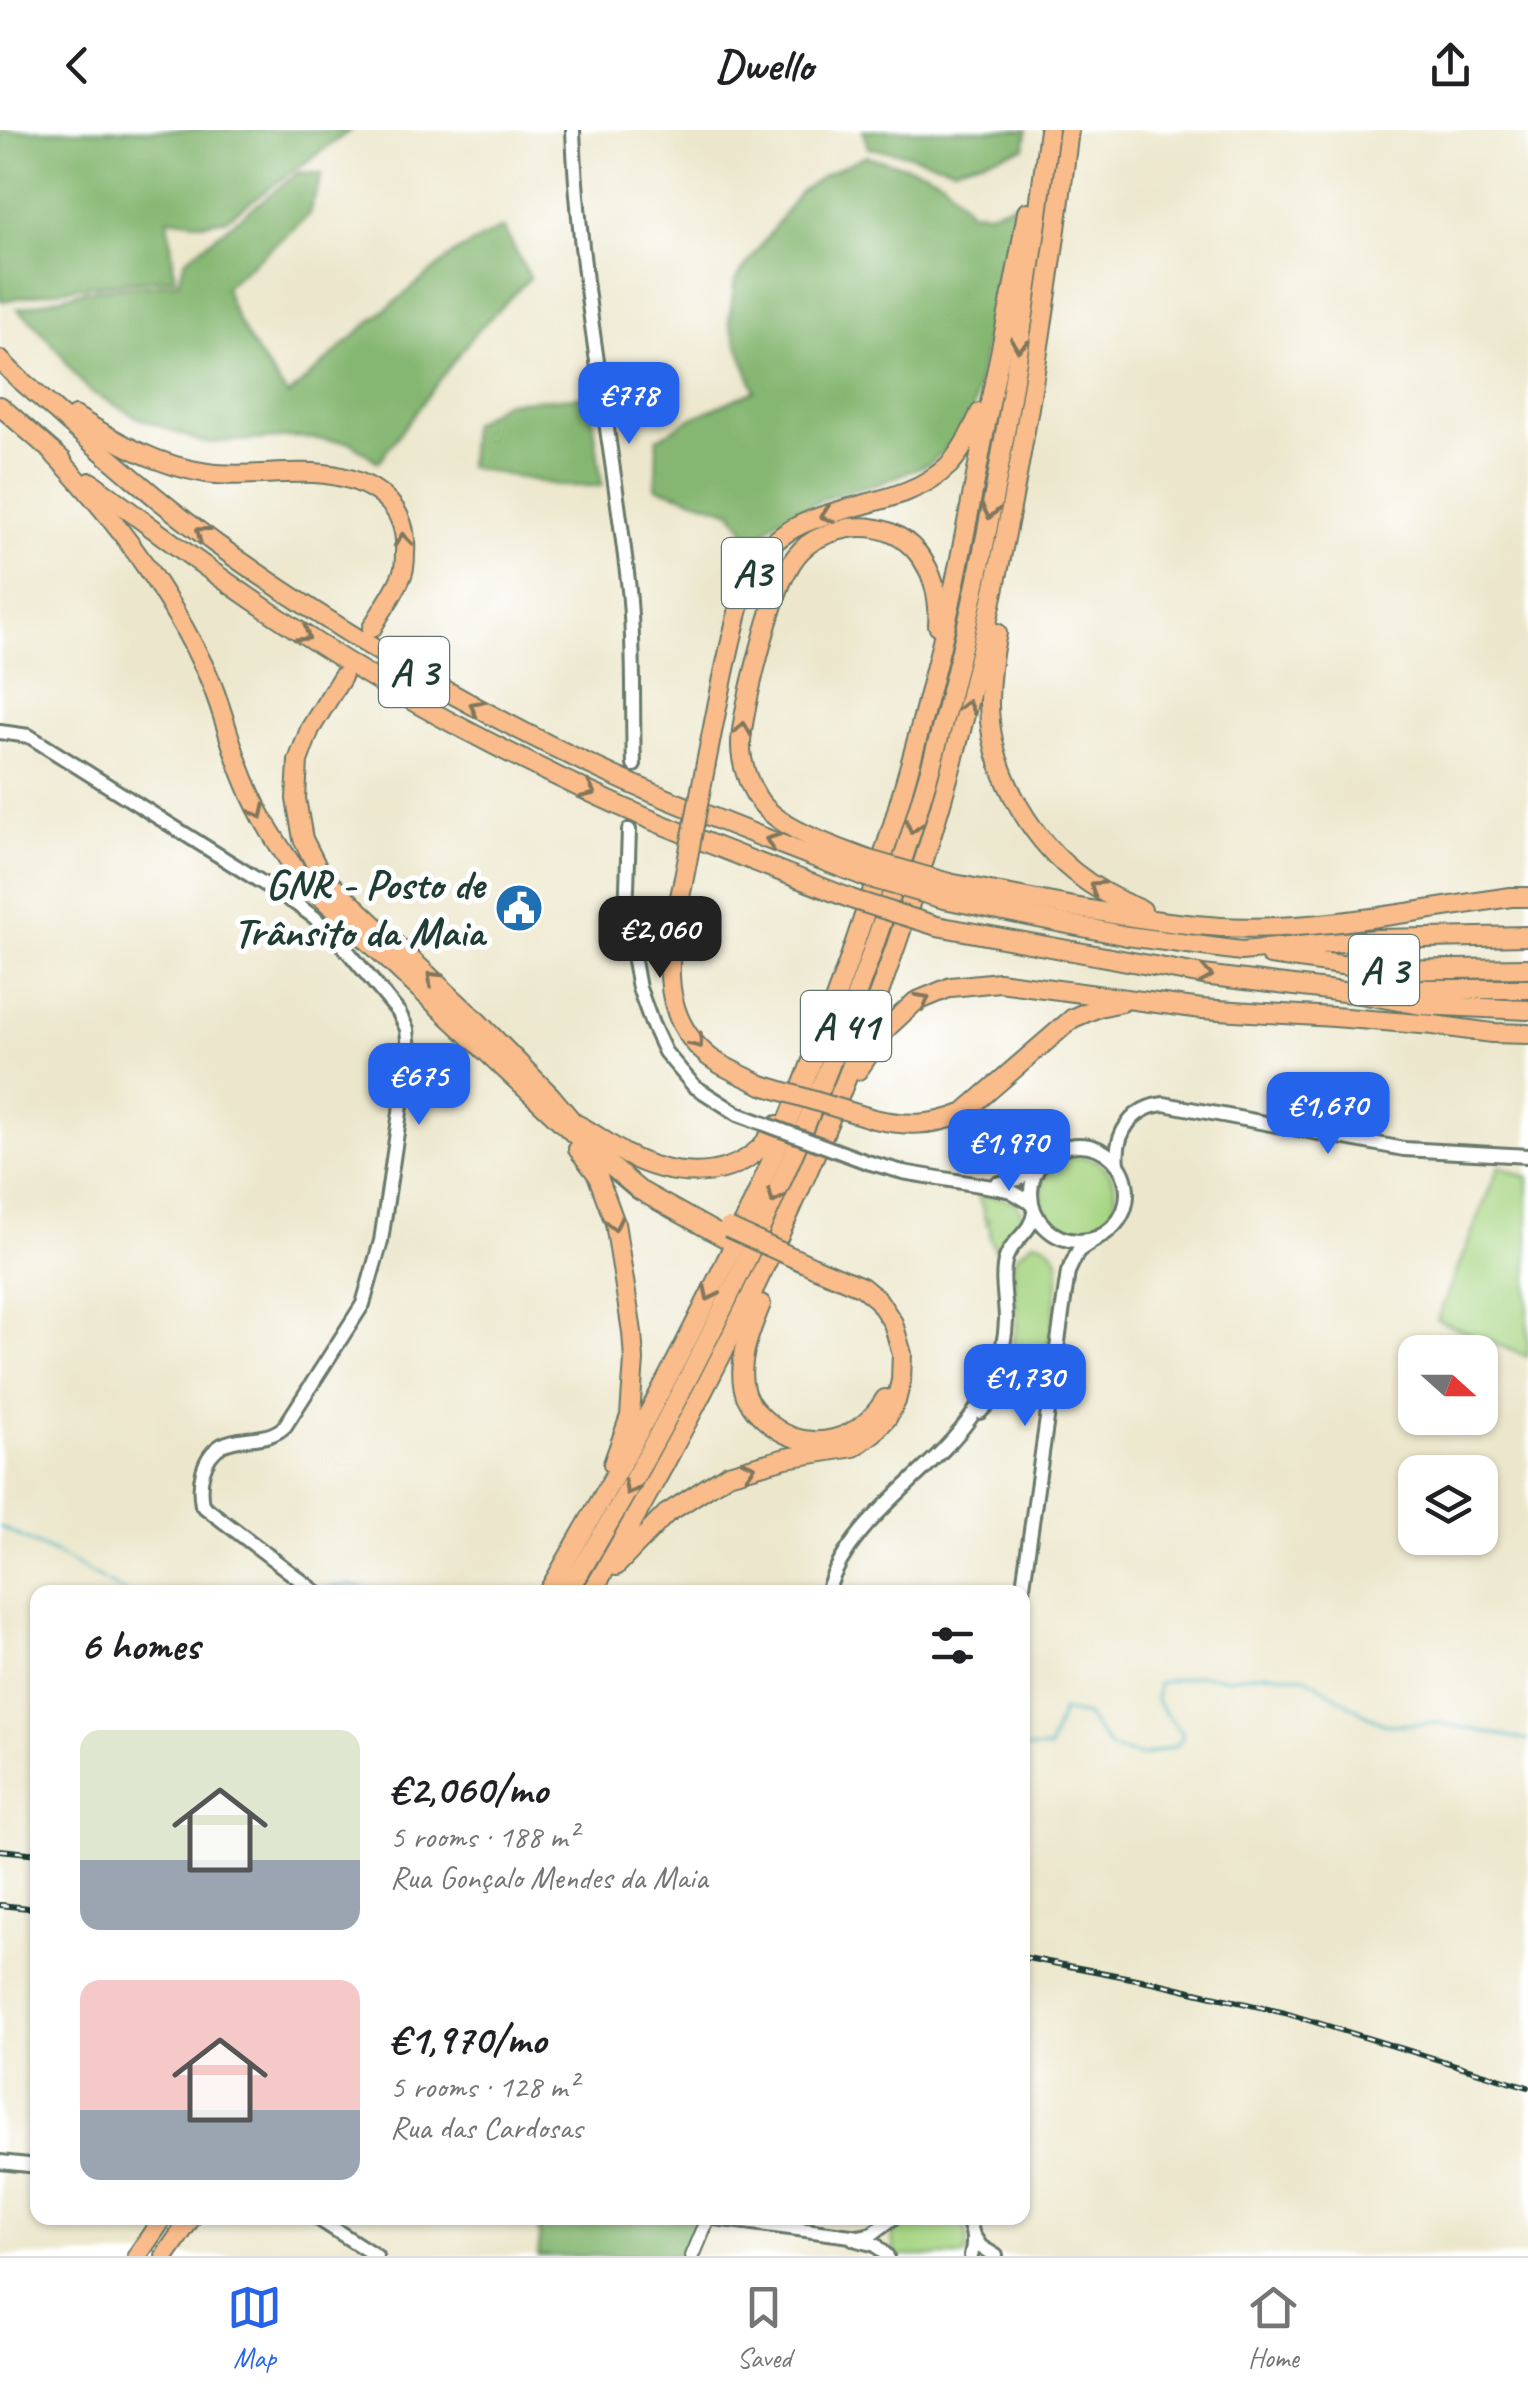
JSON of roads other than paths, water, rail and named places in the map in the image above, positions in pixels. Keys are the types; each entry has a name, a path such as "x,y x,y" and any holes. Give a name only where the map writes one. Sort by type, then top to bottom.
{"highway":[{"name":"A 41","path":"596,1585 679,1440 763,1274 839,1100 928,848 1000,564 1032,392 1069,130"},
{"name":"A 41","path":"572,1585 656,1442 748,1256 814,1107 884,919 932,764 976,580 1008,416 1048,137"},
{"path":"552,1585 654,1407 714,1287 769,1166 842,978 886,848 934,674 1029,199 1048,137"},
{"name":"A 3","path":"0,360 192,526 401,666 621,778 866,868"},
{"name":"A3","path":"996,370 967,441 948,465 920,486 824,514 781,535 757,563 742,598 725,666 674,926 668,966 676,1013 696,1044 711,1058 762,1085 874,1119 920,1125 962,1114 1073,1018 1099,1007 1136,1000"},
{"path":"18,378 123,444 166,463 210,474 317,473 360,482 384,495 400,514 406,542 404,572 372,628"},
{"name":"A 3","path":"0,406 55,455 268,611 420,705 528,762 656,822 854,900 938,926 1163,968 1421,1005 1528,1010"},
{"path":"55,455 90,492 171,602 208,675 244,780 268,832 302,880 548,1112 639,1190 812,1272 872,1310 891,1351 891,1380 879,1410 854,1432 820,1443 786,1436 759,1416 745,1394 742,1361 762,1300 763,1274"},
{"path":"934,674 939,601 933,578 916,549 895,534 864,526 831,531 806,546 786,571 744,716 740,746 745,771 758,800 777,818 866,868 947,891 1186,923 1225,927 1327,922 1528,897"},
{"path":"1000,564 1003,602 993,651 989,702 995,746 1016,800 1048,847 1088,882 1131,906 1186,923"},
{"path":"342,678 310,729 298,761 296,799 303,839 321,875 478,1022 611,1157 726,1233"},
{"name":"A 3","path":"947,891 1127,936 1241,952 1377,970 1528,968"},
{"name":"A 3","path":"1241,952 1376,938 1528,936"},
{"path":"839,1100 888,1027 915,1002 951,986 999,982 1202,1009 1528,1034"},
{"name":"A 3","path":"1360,994 1426,989 1528,989"},
{"path":"574,1123 650,1166 682,1173 712,1171 742,1160 762,1147 786,1115 806,1076"},
{"path":"548,1112 597,1174 606,1195 615,1222 632,1332 630,1416 593,1516"},
{"path":"599,1585 666,1514 728,1474 786,1458 854,1447 887,1418 902,1381 902,1354 893,1323 878,1300 862,1287 812,1272"},
{"path":"138,2256 158,2225"},
{"path":"166,2256 186,2225"}],"street":[{"path":"572,130 578,221 629,595 634,765"},
{"path":"0,732 29,736 314,917 354,958 407,1029 409,1051 381,1241 363,1304 286,1426 278,1433 222,1445 206,1464 200,1479 202,1505 307,1585"},
{"path":"629,830 626,916 639,988 665,1052 694,1086 738,1114 867,1162 918,1176 1011,1192 1033,1208 1065,1251 1068,1272 1023,1585"},
{"path":"984,1185 1019,1179 1058,1149 1114,1141 1139,1111 1164,1104 1404,1149 1528,1156"},
{"path":"1118,1164 1122,1134"},
{"path":"1068,1272 1078,1251 1119,1220 1128,1192 1118,1164 1110,1155 1088,1145"},
{"path":"961,1431 976,1410 1003,1348 1004,1268 1012,1246 1030,1226 1032,1181 1041,1162"},
{"path":"1021,1238 1034,1231 1084,1242 1096,1239"},
{"path":"830,1585 854,1543 888,1503 1010,1384 1021,1382 1038,1388 1049,1409"},
{"path":"0,2162 30,2165"},
{"path":"329,2225 376,2256"},
{"path":"692,2256 708,2225"},
{"path":"762,2225 860,2238 884,2225"},
{"path":"888,2256 885,2238 890,2225"},
{"path":"969,2225 981,2247 996,2256"},
{"path":"971,2256 972,2231"},
{"path":"842,2236 876,2245 888,2256"}],"waterway":[{"path":"0,1527 112,1585"},
{"path":"1030,1748 1049,1749 1062,1711 1086,1716 1111,1749 1142,1756 1178,1745 1183,1735 1156,1701 1158,1683 1200,1675 1228,1678 1265,1673 1306,1677 1388,1725 1439,1723 1528,1740"}],"railway":[{"path":"0,1850 30,1853"},
{"path":"0,1905 30,1908"},
{"path":"1030,1959 1285,2013 1528,2087"}],"place":[{"name":"GNR - Posto de Trânsito da Maia","path":"519,908"}]}
